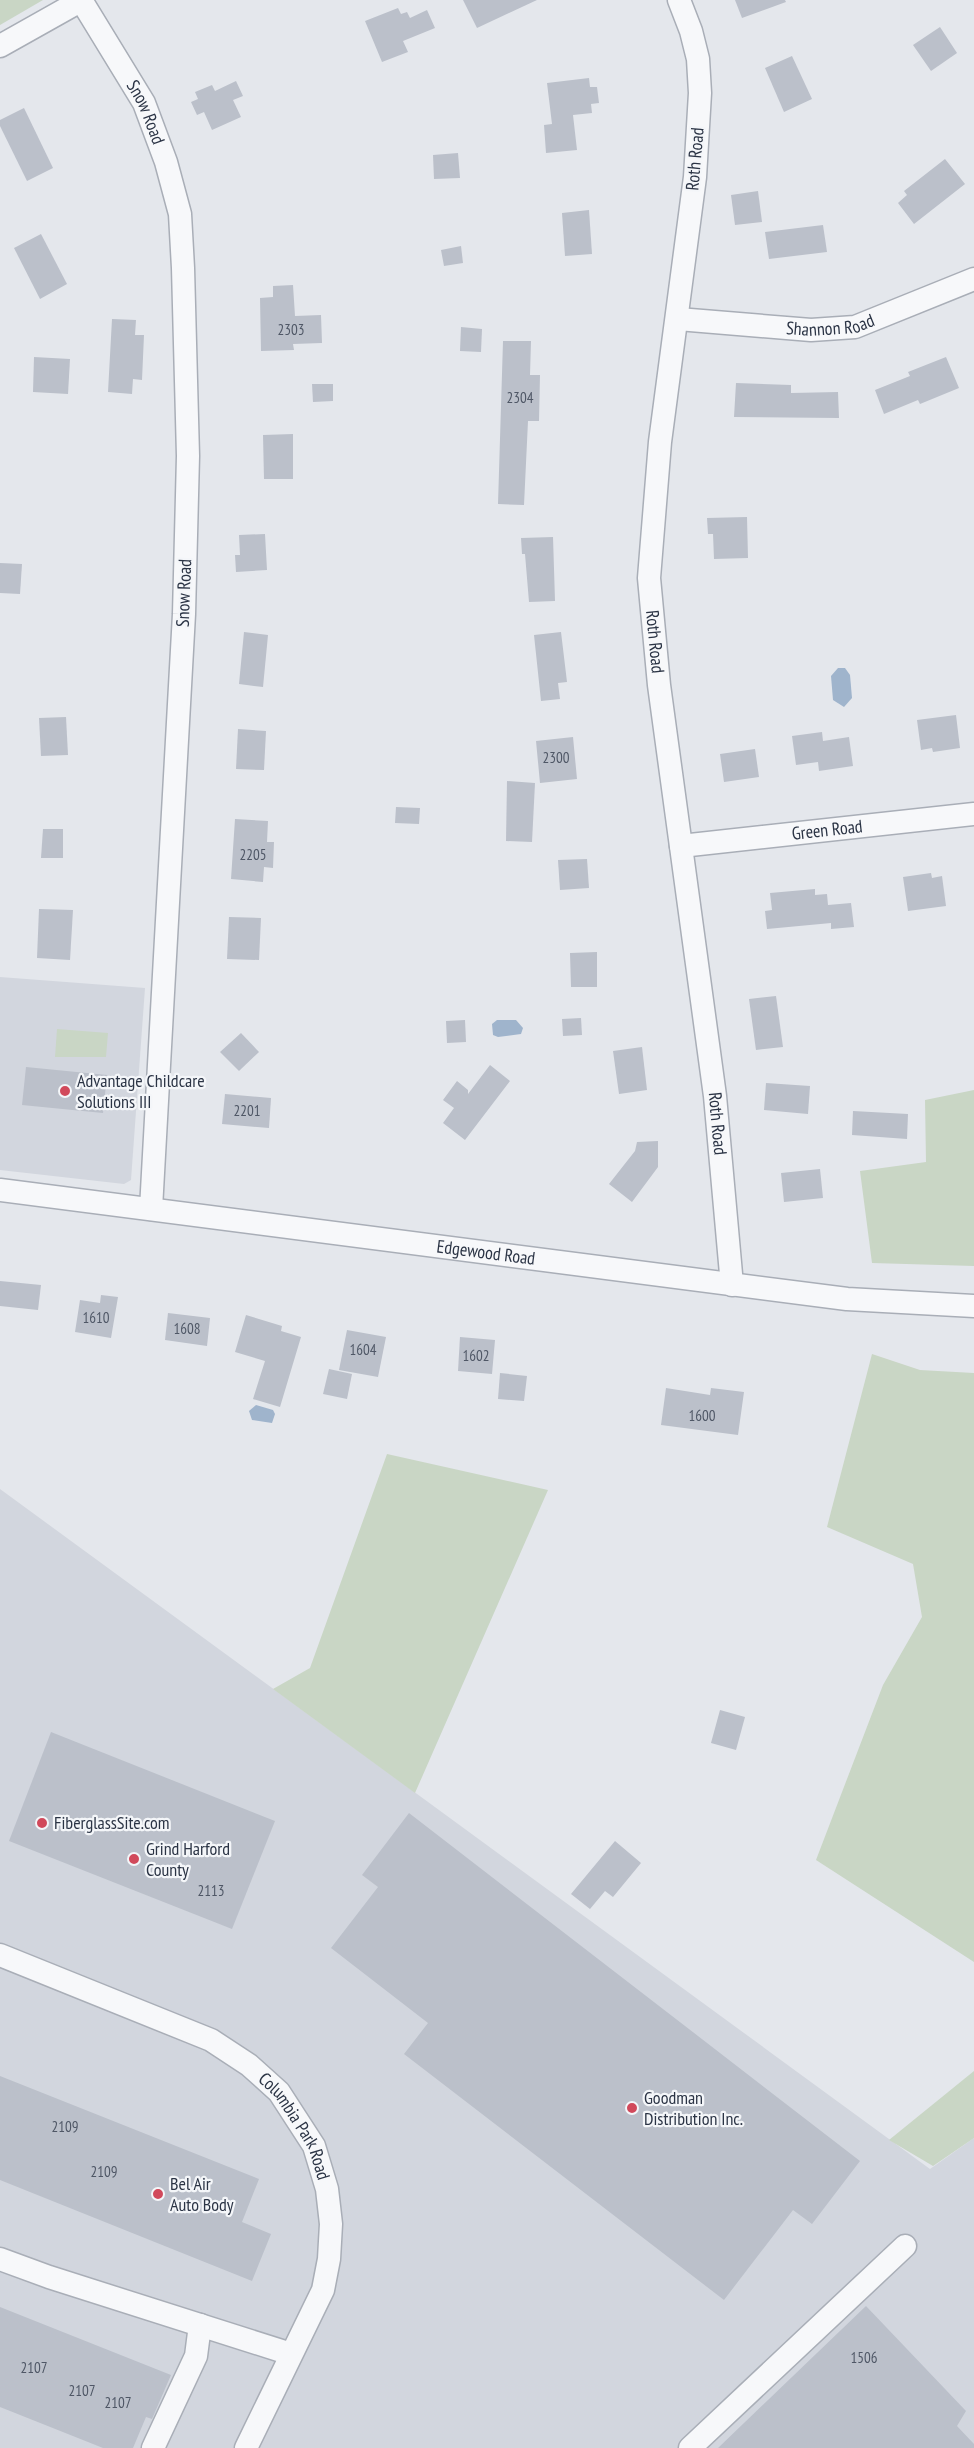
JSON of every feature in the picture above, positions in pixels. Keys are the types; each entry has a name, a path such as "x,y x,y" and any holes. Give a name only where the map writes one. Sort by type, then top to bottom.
{"street":[{"path":"0,46 82,0"},
{"name":"Snow Road","path":"82,0 144,103 166,162 180,214 188,456 184,614 151,1209"},
{"name":"Roth Road","path":"679,0 693,40 700,93 694,177 678,319 660,442 649,578 651,620 715,1096 732,1285"},
{"name":"Shannon Road","path":"678,319 811,330 855,327 974,279"},
{"name":"Green Road","path":"681,846 974,814"},
{"name":"Edgewood Road","path":"0,1190 732,1285 858,1300 974,1306"},
{"name":"Columbia Park Road","path":"0,1955 212,2040 249,2066 279,2092 314,2146 327,2189 331,2224 329,2259 323,2290 246,2448"},
{"path":"690,2448 905,2246"},
{"path":"0,2259 49,2277 291,2354"},
{"path":"153,2448 196,2356 200,2325"}],"shaded area":[{"path":"0,977 145,988 131,1180 124,1184 0,1170"},
{"path":"0,1489 930,2169 974,2138 974,2448 0,2448"}],"green space":[{"path":"0,0 43,0 0,25"},
{"path":"57,1029 108,1033 106,1057 55,1057"},
{"path":"974,1090 974,1266 872,1263 860,1171 926,1162 925,1100"},
{"path":"872,1354 920,1370 974,1373 974,1962 816,1860 883,1685 922,1617 913,1564 827,1527"},
{"path":"387,1454 548,1490 415,1793 273,1689 310,1668"},
{"path":"974,2071 974,2138 933,2166 889,2140"}],"water":[{"path":"838,668 845,668 850,675 852,698 844,707 833,700 831,676"},
{"path":"497,1020 516,1020 523,1028 521,1034 498,1037 493,1035 492,1024"},
{"path":"256,1405 273,1410 275,1414 272,1423 252,1420 249,1411"}],"building":[{"path":"463,0 537,0 477,28"},
{"path":"735,0 785,0 786,2 742,18"},
{"path":"398,8 401,14 407,12 410,18 427,10 435,28 403,41 408,52 382,62 365,21"},
{"path":"940,27 957,53 931,71 913,45"},
{"path":"792,56 812,99 784,112 765,68"},
{"path":"589,78 590,87 597,87 599,103 591,104 592,113 573,115 577,150 546,153 544,125 552,124 547,83"},
{"path":"236,81 243,96 233,100 241,117 212,130 204,112 197,115 191,102 198,99 195,92 212,85 215,91"},
{"path":"24,108 53,168 27,181 0,126 0,120"},
{"path":"458,153 460,178 434,179 433,155"},
{"path":"945,159 965,184 914,224 898,203 907,195 904,191"},
{"path":"758,191 762,222 735,225 731,195"},
{"path":"589,210 592,254 565,256 562,213"},
{"path":"823,225 827,252 769,259 765,232"},
{"path":"41,234 67,284 40,299 14,248"},
{"path":"461,246 463,263 444,266 441,250"},
{"path":"293,285 295,316 321,315 322,343 293,344 294,350 261,351 260,298 273,297 273,286"},
{"path":"112,319 136,320 135,335 144,335 142,380 133,379 132,394 108,392"},
{"path":"461,327 482,329 481,352 460,351"},
{"path":"503,341 531,341 530,375 540,375 539,421 528,421 524,505 498,504"},
{"path":"34,357 70,359 68,394 33,392"},
{"path":"946,357 959,388 920,404 918,400 884,414 875,390 910,376 908,372"},
{"path":"736,383 791,385 791,393 838,392 839,418 734,417"},
{"path":"312,384 333,384 333,401 313,402"},
{"path":"293,434 293,479 264,479 263,435"},
{"path":"747,517 748,558 714,559 713,534 708,534 707,518"},
{"path":"265,534 267,570 236,572 235,555 240,555 239,535"},
{"path":"553,537 555,601 529,602 525,554 522,554 521,538"},
{"path":"0,563 22,564 20,594 0,593"},
{"path":"244,632 268,635 263,687 239,684"},
{"path":"561,632 567,682 558,683 560,699 541,701 534,635"},
{"path":"956,715 960,748 933,752 932,748 921,750 917,720"},
{"path":"66,717 68,755 41,756 39,718"},
{"path":"238,729 266,731 264,770 236,769"},
{"path":"822,732 823,741 849,737 853,766 819,771 818,762 796,765 792,736"},
{"path":"573,737 577,779 540,783 536,741"},
{"path":"755,749 759,777 724,782 720,754"},
{"path":"507,781 535,783 532,842 506,841"},
{"path":"396,807 420,808 419,824 395,823"},
{"path":"235,819 268,821 267,842 274,842 273,868 264,867 263,882 231,879"},
{"path":"43,829 63,829 63,858 41,858"},
{"path":"587,859 589,888 560,890 558,860"},
{"path":"931,873 932,878 942,876 946,906 908,911 903,877"},
{"path":"815,889 815,895 827,894 828,905 851,903 854,927 831,929 831,923 767,929 765,911 772,910 770,893"},
{"path":"39,909 73,910 70,960 37,958"},
{"path":"229,917 261,918 259,960 227,959"},
{"path":"597,952 597,987 571,987 570,953"},
{"path":"776,996 783,1047 756,1050 749,999"},
{"path":"581,1018 582,1035 563,1036 562,1019"},
{"path":"465,1020 466,1042 447,1043 446,1021"},
{"path":"241,1033 259,1052 239,1071 220,1052"},
{"path":"642,1047 647,1090 619,1094 613,1051"},
{"path":"490,1065 510,1081 465,1140 443,1123 454,1108 443,1100 457,1081 468,1090 468,1094"},
{"name":"Advantage Childcare Solutions III","path":"26,1067 107,1075 103,1113 22,1105"},
{"path":"766,1083 810,1086 808,1114 764,1110"},
{"path":"225,1094 271,1098 269,1128 222,1124"},
{"path":"853,1111 908,1114 907,1139 852,1135"},
{"path":"658,1141 658,1167 632,1202 609,1184 635,1151 637,1142"},
{"path":"820,1169 823,1198 784,1202 781,1173"},
{"path":"0,1281 41,1285 38,1310 0,1306"},
{"path":"101,1295 118,1297 111,1338 75,1332 80,1300 100,1303"},
{"path":"168,1313 210,1318 207,1346 165,1340"},
{"path":"246,1315 282,1326 281,1331 301,1337 280,1407 253,1399 265,1361 235,1352"},
{"path":"347,1330 386,1337 378,1377 339,1370"},
{"path":"460,1337 495,1340 492,1374 458,1371"},
{"path":"329,1369 352,1374 347,1399 323,1394"},
{"path":"500,1373 527,1376 524,1401 498,1399"},
{"path":"666,1388 710,1395 711,1388 744,1392 738,1435 661,1425"},
{"path":"720,1710 745,1717 736,1750 711,1743"},
{"path":"51,1732 275,1821 232,1929 9,1841"},
{"name":"Goodman Distribution Inc.","path":"409,1813 860,2161 812,2224 793,2210 724,2300 404,2054 428,2023 331,1948 378,1887 362,1875"},
{"path":"615,1841 641,1863 613,1897 605,1891 590,1909 571,1894"},
{"path":"0,2076 259,2179 242,2222 271,2234 252,2281 0,2180"},
{"path":"866,2306 966,2411 957,2426 974,2444 974,2448 718,2448"},
{"path":"0,2307 171,2375 152,2419 146,2417 133,2448 103,2448 0,2407"}],"place":[{"name":"Advantage Childcare Solutions III","path":"65,1091"},
{"name":"FiberglassSite.com","path":"42,1823"},
{"name":"Grind Harford County","path":"134,1859"},
{"name":"Goodman Distribution Inc.","path":"632,2108"},
{"name":"Bel Air Auto Body","path":"158,2194"}]}
